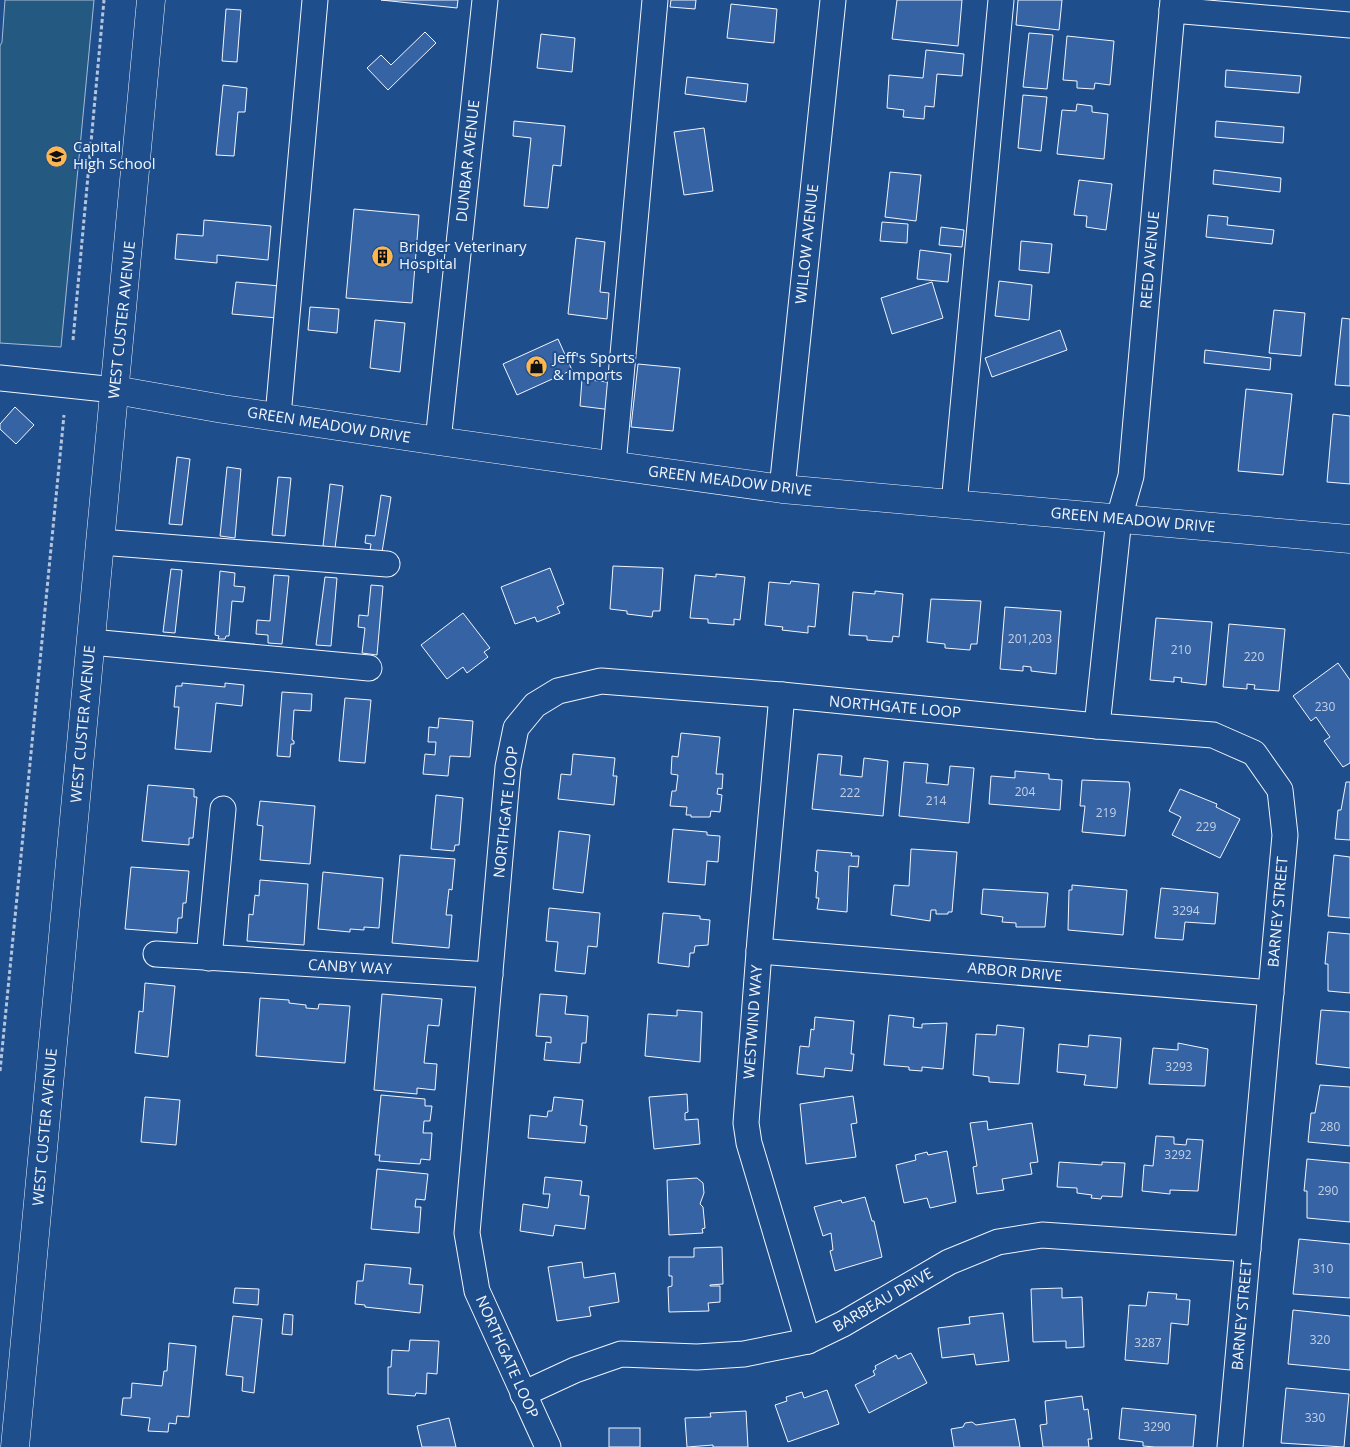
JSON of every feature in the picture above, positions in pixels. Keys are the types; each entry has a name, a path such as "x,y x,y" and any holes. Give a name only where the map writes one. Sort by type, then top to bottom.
{"main road":[{"name":"WEST CUSTER AVENUE","path":"15,1447 151,0"},
{"name":"GREEN MEADOW DRIVE","path":"115,390 438,441 782,489 1350,539"}],"street":[{"path":"278,416 315,0"},
{"name":"DUNBAR AVENUE","path":"438,441 485,0"},
{"path":"613,465 655,0"},
{"name":"WILLOW AVENUE","path":"782,489 833,0"},
{"path":"954,504 1001,0"},
{"path":"1173,5 1350,24"},
{"name":"REED AVENUE","path":"1119,518 1131,476 1173,5"},
{"path":"0,378 115,390"},
{"path":"1097,726 1119,518"},
{"path":"100,542 387,564"},
{"path":"91,642 369,668"},
{"name":"NORTHGATE LOOP","path":"548,1447 477,1291 467,1233 509,762 516,728 535,706 558,691 600,681 1097,726"},
{"name":"WESTWIND WAY","path":"782,696 759,950 747,1132 808,1341"},
{"name":"BARNEY STREET","path":"1097,726 1213,736 1254,753 1280,790 1285,835 1230,1447"},
{"path":"209,958 223,809"},
{"name":"ARBOR DRIVE","path":"759,950 1271,993"},
{"name":"CANBY WAY","path":"156,954 490,975"},
{"name":"BARBEAU DRIVE","path":"523,1394 575,1370 621,1354 697,1357 744,1354 808,1341 843,1324 949,1262 998,1242 1042,1235 1248,1249"}],"path":[{"path":"73,340 104,0"},
{"path":"0,1070 64,415"}],"shaded area":[{"name":"Capital High School","path":"5,0 94,0 61,347 0,343 0,46 2,42"}],"building":[{"path":"381,0 458,0 457,8"},
{"path":"671,0 696,0 695,9 670,7"},
{"path":"897,0 962,0 958,46 892,39"},
{"path":"1018,0 1062,0 1059,30 1016,25"},
{"path":"731,4 777,9 774,43 727,38"},
{"path":"226,9 241,10 237,62 222,61"},
{"path":"425,32 436,43 388,90 367,68 381,55 391,65"},
{"path":"1029,33 1053,35 1047,89 1023,87"},
{"path":"541,34 575,38 572,72 537,68"},
{"path":"1067,36 1114,41 1110,85 1095,83 1094,89 1077,88 1077,81 1063,80"},
{"path":"926,50 964,54 962,76 937,74 934,107 925,106 924,119 903,117 904,110 887,108 889,75 923,78"},
{"path":"1226,70 1301,76 1299,93 1225,87"},
{"path":"687,77 748,84 746,102 685,94"},
{"path":"223,85 247,88 245,112 238,112 234,156 216,155"},
{"path":"1023,95 1047,97 1041,151 1018,148"},
{"path":"1077,104 1092,106 1092,112 1108,114 1104,159 1057,154 1062,110 1076,111"},
{"path":"514,121 565,126 561,166 553,165 548,208 524,206 531,138 513,136"},
{"path":"1216,121 1284,127 1283,143 1215,137"},
{"path":"704,128 713,191 684,195 674,132"},
{"path":"1214,170 1281,178 1280,192 1213,184"},
{"path":"890,172 921,175 916,221 885,217"},
{"path":"1079,180 1112,184 1106,230 1086,227 1087,216 1074,215"},
{"name":"Bridger Veterinary Hospital","path":"354,209 419,215 412,303 346,298"},
{"path":"1208,215 1228,217 1227,225 1274,230 1272,244 1206,237"},
{"path":"204,220 271,226 268,260 217,255 217,263 175,259 177,234 203,236"},
{"path":"882,222 908,224 907,243 880,241"},
{"path":"941,227 964,230 962,247 939,245"},
{"path":"576,238 605,242 600,292 609,293 607,319 568,314"},
{"path":"1021,241 1052,244 1049,273 1019,270"},
{"path":"920,250 951,254 948,282 917,279"},
{"path":"999,281 1032,285 1029,320 995,316"},
{"path":"236,282 280,286 277,318 232,314"},
{"path":"932,282 943,318 892,334 881,298"},
{"path":"310,307 339,309 337,333 308,330"},
{"path":"1274,310 1305,313 1301,356 1269,353"},
{"path":"1342,318 1350,319 1350,386 1335,385"},
{"path":"375,320 405,323 400,372 370,368"},
{"path":"1060,330 1067,350 992,377 985,358"},
{"name":"Jeff's Sports & Imports","path":"558,339 572,370 517,395 503,364"},
{"path":"1205,350 1271,358 1270,370 1204,363"},
{"path":"638,364 680,368 673,431 631,427"},
{"path":"582,379 615,383 612,410 580,406"},
{"path":"1246,389 1292,394 1283,475 1238,471"},
{"path":"15,407 34,425 16,444 0,429 0,424"},
{"path":"1333,414 1350,416 1350,484 1327,482"},
{"path":"177,457 190,459 182,525 169,524"},
{"path":"227,467 241,469 235,538 220,536"},
{"path":"278,477 291,478 285,536 272,535"},
{"path":"330,484 343,486 335,548 323,546"},
{"path":"381,495 391,497 382,552 370,550 371,544 365,543 366,535 375,536"},
{"path":"613,566 663,568 660,611 653,611 652,617 627,614 627,611 610,609"},
{"path":"550,568 564,604 557,607 560,613 537,622 535,617 515,624 501,587"},
{"path":"171,569 182,570 175,633 163,632"},
{"path":"220,571 235,573 234,586 245,587 243,602 232,601 229,636 226,636 225,639 218,639 219,636 215,635"},
{"path":"716,574 745,577 740,620 734,619 734,625 708,623 708,619 690,618 695,575 716,577"},
{"path":"274,575 289,576 282,644 268,643 268,635 256,634 257,620 270,621"},
{"path":"325,577 337,578 331,646 316,645"},
{"path":"791,581 819,584 815,627 808,626 808,633 782,630 783,627 765,625 769,582 790,584"},
{"path":"371,585 383,586 377,655 362,653 365,628 358,627 359,615 368,616"},
{"path":"875,591 903,594 899,637 893,636 892,642 867,640 867,636 849,635 853,592 875,594"},
{"path":"931,599 981,601 977,644 971,644 970,650 945,648 945,644 927,642"},
{"path":"1005,607 1061,611 1056,674 1031,671 1031,667 1023,666 1023,671 1000,669"},
{"path":"463,613 490,648 484,652 488,657 467,673 463,667 447,679 421,645"},
{"path":"1156,618 1212,622 1206,685 1181,682 1182,678 1174,677 1174,682 1150,680"},
{"path":"1229,624 1285,629 1279,691 1254,689 1255,685 1247,684 1247,689 1223,687"},
{"path":"1338,663 1350,680 1350,763 1343,767 1324,741 1330,737 1316,717 1311,721 1293,696"},
{"path":"182,683 225,687 225,683 244,685 242,706 216,703 211,752 175,749 179,707 174,707 176,686 182,686"},
{"path":"282,692 312,694 311,711 294,710 292,740 294,744 291,744 290,757 277,756"},
{"path":"345,698 371,700 365,763 339,761"},
{"path":"439,718 473,721 470,757 450,756 448,776 423,774 425,754 435,755 436,742 428,742 429,727 438,728"},
{"path":"681,733 720,737 716,774 723,774 722,789 718,788 717,794 722,795 720,812 711,811 710,817 691,817 691,815 686,815 687,807 670,806 672,791 676,791 678,775 671,774 672,756 678,757"},
{"path":"573,754 615,758 613,776 617,776 614,805 558,799 561,774 571,775"},
{"path":"818,754 842,756 840,775 862,777 864,758 888,761 883,816 812,809"},
{"path":"904,762 928,764 926,783 948,785 950,766 974,768 969,823 899,816"},
{"path":"1015,771 1049,774 1049,779 1062,780 1060,810 989,804 991,776 1015,778"},
{"path":"1082,780 1129,782 1130,789 1125,836 1082,832 1085,806 1080,806"},
{"path":"1346,782 1350,782 1350,840 1335,839 1338,810 1341,810"},
{"path":"148,785 194,789 194,797 197,797 193,838 189,838 189,845 142,841"},
{"path":"1180,789 1217,804 1216,807 1240,819 1220,858 1172,835 1181,817 1169,811"},
{"path":"436,795 463,798 459,845 455,845 454,851 431,849"},
{"path":"260,801 315,806 310,864 260,860 263,826 257,825"},
{"path":"673,829 707,832 707,835 720,836 718,862 707,861 705,885 668,882"},
{"path":"559,831 590,835 583,893 553,889"},
{"path":"911,849 957,852 952,912 936,914 936,910 931,910 930,921 891,915 894,885 909,886"},
{"path":"817,850 852,853 851,856 859,856 858,867 849,866 847,912 817,909 819,898 816,898 818,872 815,871"},
{"path":"400,855 455,859 452,890 449,889 446,915 452,915 449,948 392,943"},
{"path":"1334,855 1350,857 1350,918 1328,916"},
{"path":"131,867 189,871 186,903 183,903 182,918 178,918 177,933 125,929"},
{"path":"323,872 383,878 379,928 364,927 364,930 350,929 350,932 318,929"},
{"path":"260,880 308,884 304,945 247,941 249,914 253,915 255,895 259,896"},
{"path":"1072,885 1127,890 1123,935 1068,930 1069,890 1072,890"},
{"path":"1161,888 1218,893 1215,924 1185,922 1183,940 1155,938"},
{"path":"983,889 1048,893 1045,927 1016,927 1016,923 1002,922 1003,917 981,914"},
{"path":"549,908 600,913 597,947 588,946 585,974 555,971 558,942 546,941"},
{"path":"663,913 700,916 700,919 710,920 708,945 695,946 694,953 690,953 689,967 658,963"},
{"path":"1328,932 1350,934 1350,993 1328,991 1328,964 1325,964"},
{"path":"145,983 175,986 168,1057 135,1053 139,1011 143,1012"},
{"path":"382,994 442,999 439,1026 428,1025 424,1063 437,1064 435,1090 417,1088 417,1094 374,1090"},
{"path":"540,994 567,996 565,1014 588,1016 586,1043 582,1043 580,1063 544,1060 546,1042 551,1043 551,1037 536,1036"},
{"path":"260,998 289,1000 289,1003 306,1005 306,1008 318,1009 319,1004 350,1006 345,1063 256,1056"},
{"path":"677,1010 702,1012 700,1062 645,1056 648,1014 677,1016"},
{"path":"1321,1010 1350,1012 1350,1068 1316,1064"},
{"path":"889,1015 914,1018 913,1027 922,1028 922,1024 947,1023 943,1069 922,1067 922,1071 909,1070 909,1067 884,1065"},
{"path":"815,1017 854,1021 851,1054 854,1054 852,1071 825,1068 824,1077 797,1074 800,1046 809,1047 811,1029 814,1030"},
{"path":"997,1025 1024,1028 1019,1084 989,1082 989,1077 973,1075 976,1034 996,1035"},
{"path":"1089,1035 1121,1038 1117,1088 1084,1085 1086,1075 1057,1072 1059,1044 1088,1047"},
{"path":"1178,1043 1208,1049 1205,1086 1149,1084 1153,1048 1178,1050"},
{"path":"1320,1085 1350,1087 1350,1146 1308,1142 1311,1113 1315,1113"},
{"path":"687,1094 688,1112 685,1113 685,1120 698,1119 700,1144 654,1149 649,1097"},
{"path":"381,1095 425,1099 425,1106 432,1106 430,1121 424,1121 423,1133 432,1133 430,1160 421,1159 420,1164 379,1161 380,1155 375,1155"},
{"path":"853,1096 857,1123 851,1124 856,1157 806,1164 800,1104"},
{"path":"145,1097 180,1100 176,1145 141,1142"},
{"path":"554,1097 583,1100 580,1125 587,1126 585,1143 528,1138 530,1115 547,1117 548,1111 552,1111"},
{"path":"987,1121 988,1130 1032,1123 1038,1162 1030,1163 1032,1174 1002,1179 1004,1190 977,1194 973,1167 977,1166 970,1123"},
{"path":"1156,1136 1174,1137 1174,1144 1186,1145 1187,1139 1203,1140 1198,1191 1170,1190 1170,1194 1142,1191 1144,1165 1153,1166"},
{"path":"947,1151 956,1202 930,1208 927,1198 904,1203 896,1165 916,1160 915,1155 927,1152 928,1155"},
{"path":"1307,1159 1350,1163 1350,1222 1307,1218 1307,1191 1304,1191"},
{"path":"1059,1162 1102,1165 1102,1162 1125,1163 1122,1197 1102,1196 1101,1199 1091,1198 1092,1195 1077,1193 1077,1188 1057,1187"},
{"path":"377,1169 428,1174 425,1200 416,1199 415,1207 421,1207 419,1233 371,1229"},
{"path":"545,1177 582,1181 580,1195 589,1196 585,1229 555,1225 553,1236 520,1231 523,1204 548,1208 550,1194 543,1194"},
{"path":"697,1178 703,1183 704,1193 700,1204 703,1207 705,1228 702,1229 703,1233 669,1235 667,1180"},
{"path":"865,1197 872,1221 874,1221 882,1257 835,1271 830,1251 833,1250 831,1233 823,1236 814,1207 841,1200 842,1203"},
{"path":"1299,1239 1350,1244 1350,1298 1293,1294"},
{"path":"722,1247 723,1284 710,1285 720,1286 720,1302 708,1303 709,1311 669,1312 668,1287 672,1286 672,1276 669,1276 669,1257 694,1257 694,1248"},
{"path":"582,1262 584,1278 615,1273 619,1302 589,1307 591,1316 557,1321 548,1267"},
{"path":"365,1264 411,1268 409,1284 423,1285 420,1313 365,1307 365,1305 355,1304 357,1281 363,1281"},
{"path":"235,1288 259,1289 258,1305 233,1303"},
{"path":"1062,1288 1062,1298 1082,1297 1084,1347 1066,1348 1066,1341 1033,1342 1031,1289"},
{"path":"1148,1292 1177,1294 1176,1299 1190,1300 1188,1325 1171,1323 1168,1364 1125,1360 1129,1305 1146,1306"},
{"path":"1293,1310 1350,1316 1350,1370 1288,1364"},
{"path":"1003,1313 1009,1361 976,1365 974,1354 942,1358 938,1328 970,1324 969,1317"},
{"path":"284,1314 293,1315 292,1335 282,1334"},
{"path":"233,1316 262,1319 254,1393 242,1391 243,1377 226,1375"},
{"path":"410,1340 439,1341 437,1374 427,1373 426,1394 416,1393 415,1396 388,1394 388,1367 391,1367 392,1350 409,1351"},
{"path":"169,1343 196,1346 189,1417 177,1416 176,1424 169,1423 168,1432 148,1431 150,1418 121,1415 123,1398 131,1398 132,1383 162,1386 164,1371 167,1371"},
{"path":"911,1353 927,1383 869,1413 855,1385 875,1375 873,1371 876,1369 875,1366 896,1355 898,1359"},
{"path":"1286,1388 1349,1394 1344,1447 1281,1443"},
{"path":"827,1390 839,1424 788,1442 775,1405 787,1401 786,1397 802,1392 804,1398"},
{"path":"1082,1396 1084,1410 1088,1409 1092,1439 1088,1439 1089,1447 1043,1447 1040,1425 1047,1424 1045,1401"},
{"path":"1122,1408 1196,1415 1193,1447 1143,1446 1143,1442 1119,1439"},
{"path":"746,1411 748,1447 713,1447 713,1445 687,1447 685,1418 711,1417 710,1413"},
{"path":"449,1418 456,1447 422,1447 417,1426"},
{"path":"1015,1419 1020,1447 954,1447 951,1429 963,1427 965,1423 972,1422 976,1425"},
{"path":"609,1428 640,1428 640,1447 609,1447"}],"place":[{"name":"Capital High School","path":"57,156"},
{"name":"Bridger Veterinary Hospital","path":"383,256"},
{"name":"Jeff's Sports & Imports","path":"537,367"}]}
